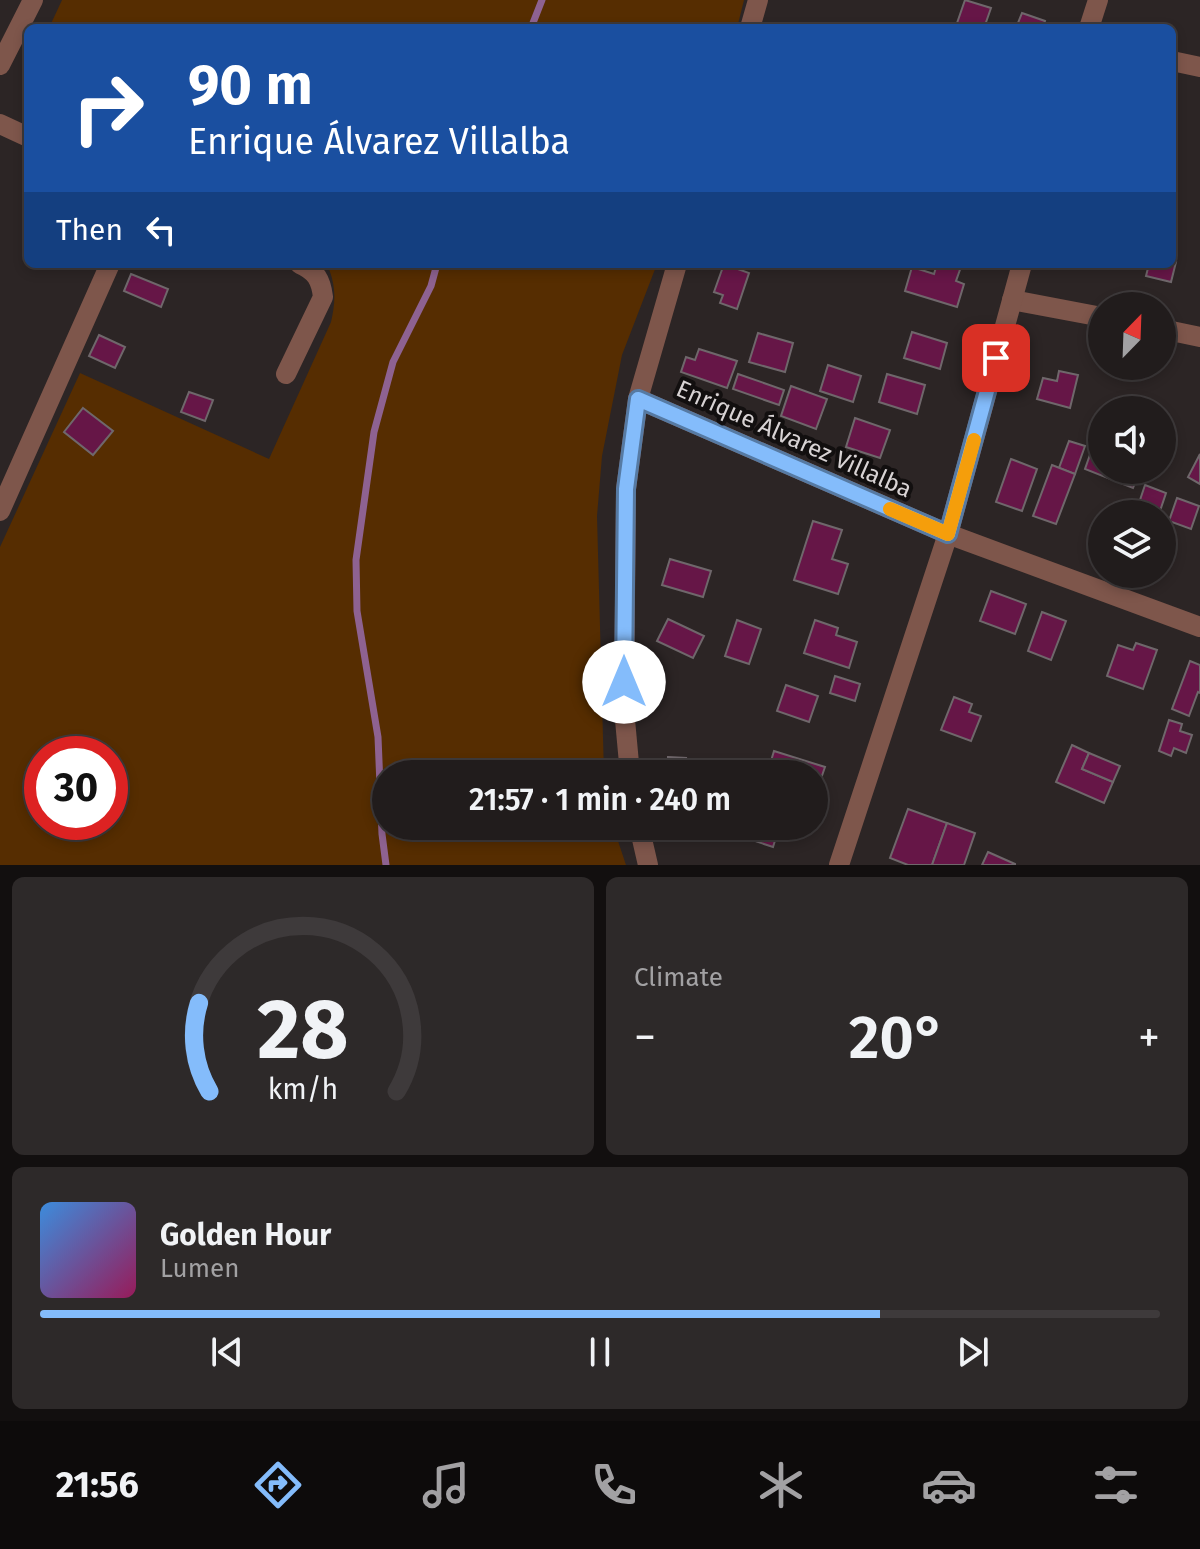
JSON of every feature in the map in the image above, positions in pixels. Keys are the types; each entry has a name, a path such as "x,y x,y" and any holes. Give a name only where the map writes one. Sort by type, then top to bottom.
{"street":[{"path":"0,65 33,0"},
{"path":"751,24 758,0"},
{"path":"1090,24 1098,0"},
{"path":"1176,62 1200,67"},
{"path":"0,124 24,135"},
{"path":"0,511 108,268"},
{"path":"286,374 323,297 321,283 309,268"},
{"path":"629,760 624,709 626,489 638,399 676,268"},
{"path":"839,865 948,534 1021,268"},
{"path":"1012,300 1088,314"},
{"path":"1176,332 1200,337"},
{"name":"Enrique Álvarez Villalba","path":"638,399 948,534 1200,627"},
{"path":"642,840 648,865"}],"shaded area":[{"path":"62,0 744,0 738,24 51,24"},
{"path":"328,268 655,268 622,355 602,456 597,516 604,760 372,760 372,840 618,840 626,865 0,865 0,547 80,373 269,459 331,322 334,293"}],"building":[{"path":"965,0 991,8 985,24 957,24"},
{"path":"1022,13 1045,21 1044,24 1018,24"},
{"path":"723,268 749,273 737,309 720,303 723,295 714,292"},
{"path":"912,268 934,274 936,268 961,268 956,281 964,284 957,307 905,291"},
{"path":"1148,268 1174,268 1171,282 1146,276"},
{"path":"131,274 168,289 161,307 124,291"},
{"path":"912,332 947,343 940,369 904,358"},
{"path":"758,333 793,343 785,372 749,362"},
{"path":"99,335 125,347 115,368 89,356"},
{"path":"699,349 737,361 727,388 681,372 686,357 695,360"},
{"path":"828,365 861,376 853,402 820,391"},
{"path":"1059,371 1078,375 1070,408 1037,399 1043,378 1057,381"},
{"path":"738,374 784,390 779,405 733,389"},
{"path":"887,374 925,385 917,414 879,402"},
{"path":"791,386 827,399 816,429 781,416"},
{"path":"189,392 213,400 205,421 181,412"},
{"path":"83,408 113,431 93,455 64,432"},
{"path":"855,418 890,430 880,458 846,447"},
{"path":"1069,441 1085,446 1075,474 1059,468"},
{"path":"1200,454 1200,484 1188,477"},
{"path":"1011,459 1037,469 1022,511 996,502"},
{"path":"1052,465 1075,474 1056,524 1033,516"},
{"path":"1145,485 1166,493 1164,500 1140,500"},
{"path":"1177,498 1199,506 1191,529 1176,524"},
{"path":"813,521 842,530 832,559 848,564 838,594 794,580"},
{"path":"670,559 711,571 703,597 662,585"},
{"path":"991,591 1026,604 1015,634 980,621"},
{"path":"1042,612 1066,621 1051,660 1028,651"},
{"path":"668,619 704,636 693,658 657,641"},
{"path":"737,620 761,629 749,664 725,656"},
{"path":"815,620 838,628 836,635 857,642 849,668 804,653"},
{"path":"1136,643 1157,650 1143,689 1107,676 1118,645 1133,650"},
{"path":"1190,661 1200,665 1200,693 1189,716 1172,709"},
{"path":"835,676 860,684 855,701 830,693"},
{"path":"786,685 818,696 809,722 777,711"},
{"path":"954,697 972,704 969,712 981,716 971,741 941,730"},
{"path":"1169,720 1182,724 1180,731 1192,735 1186,753 1174,748 1171,756 1159,751"},
{"path":"1072,745 1089,753 1082,769 1113,782 1104,803 1056,782"},
{"path":"774,751 803,760 771,760"},
{"path":"1089,753 1120,766 1113,782 1082,769"},
{"path":"668,757 686,758 686,760 668,760"},
{"path":"908,809 947,823 932,865 908,865 890,858"},
{"path":"947,823 975,833 964,865 932,865"},
{"path":"752,840 775,840 773,847"},
{"path":"988,852 1015,864 1015,865 982,865"}],"waterway":[{"path":"533,24 542,0"},
{"path":"386,865 378,737 357,611 356,560 374,432 393,362 431,286 436,268"}],"slow traffic":[{"path":"890,509 948,534 974,440"}],"route":[{"path":"624,682 626,489 638,399 948,534 996,358"}]}
